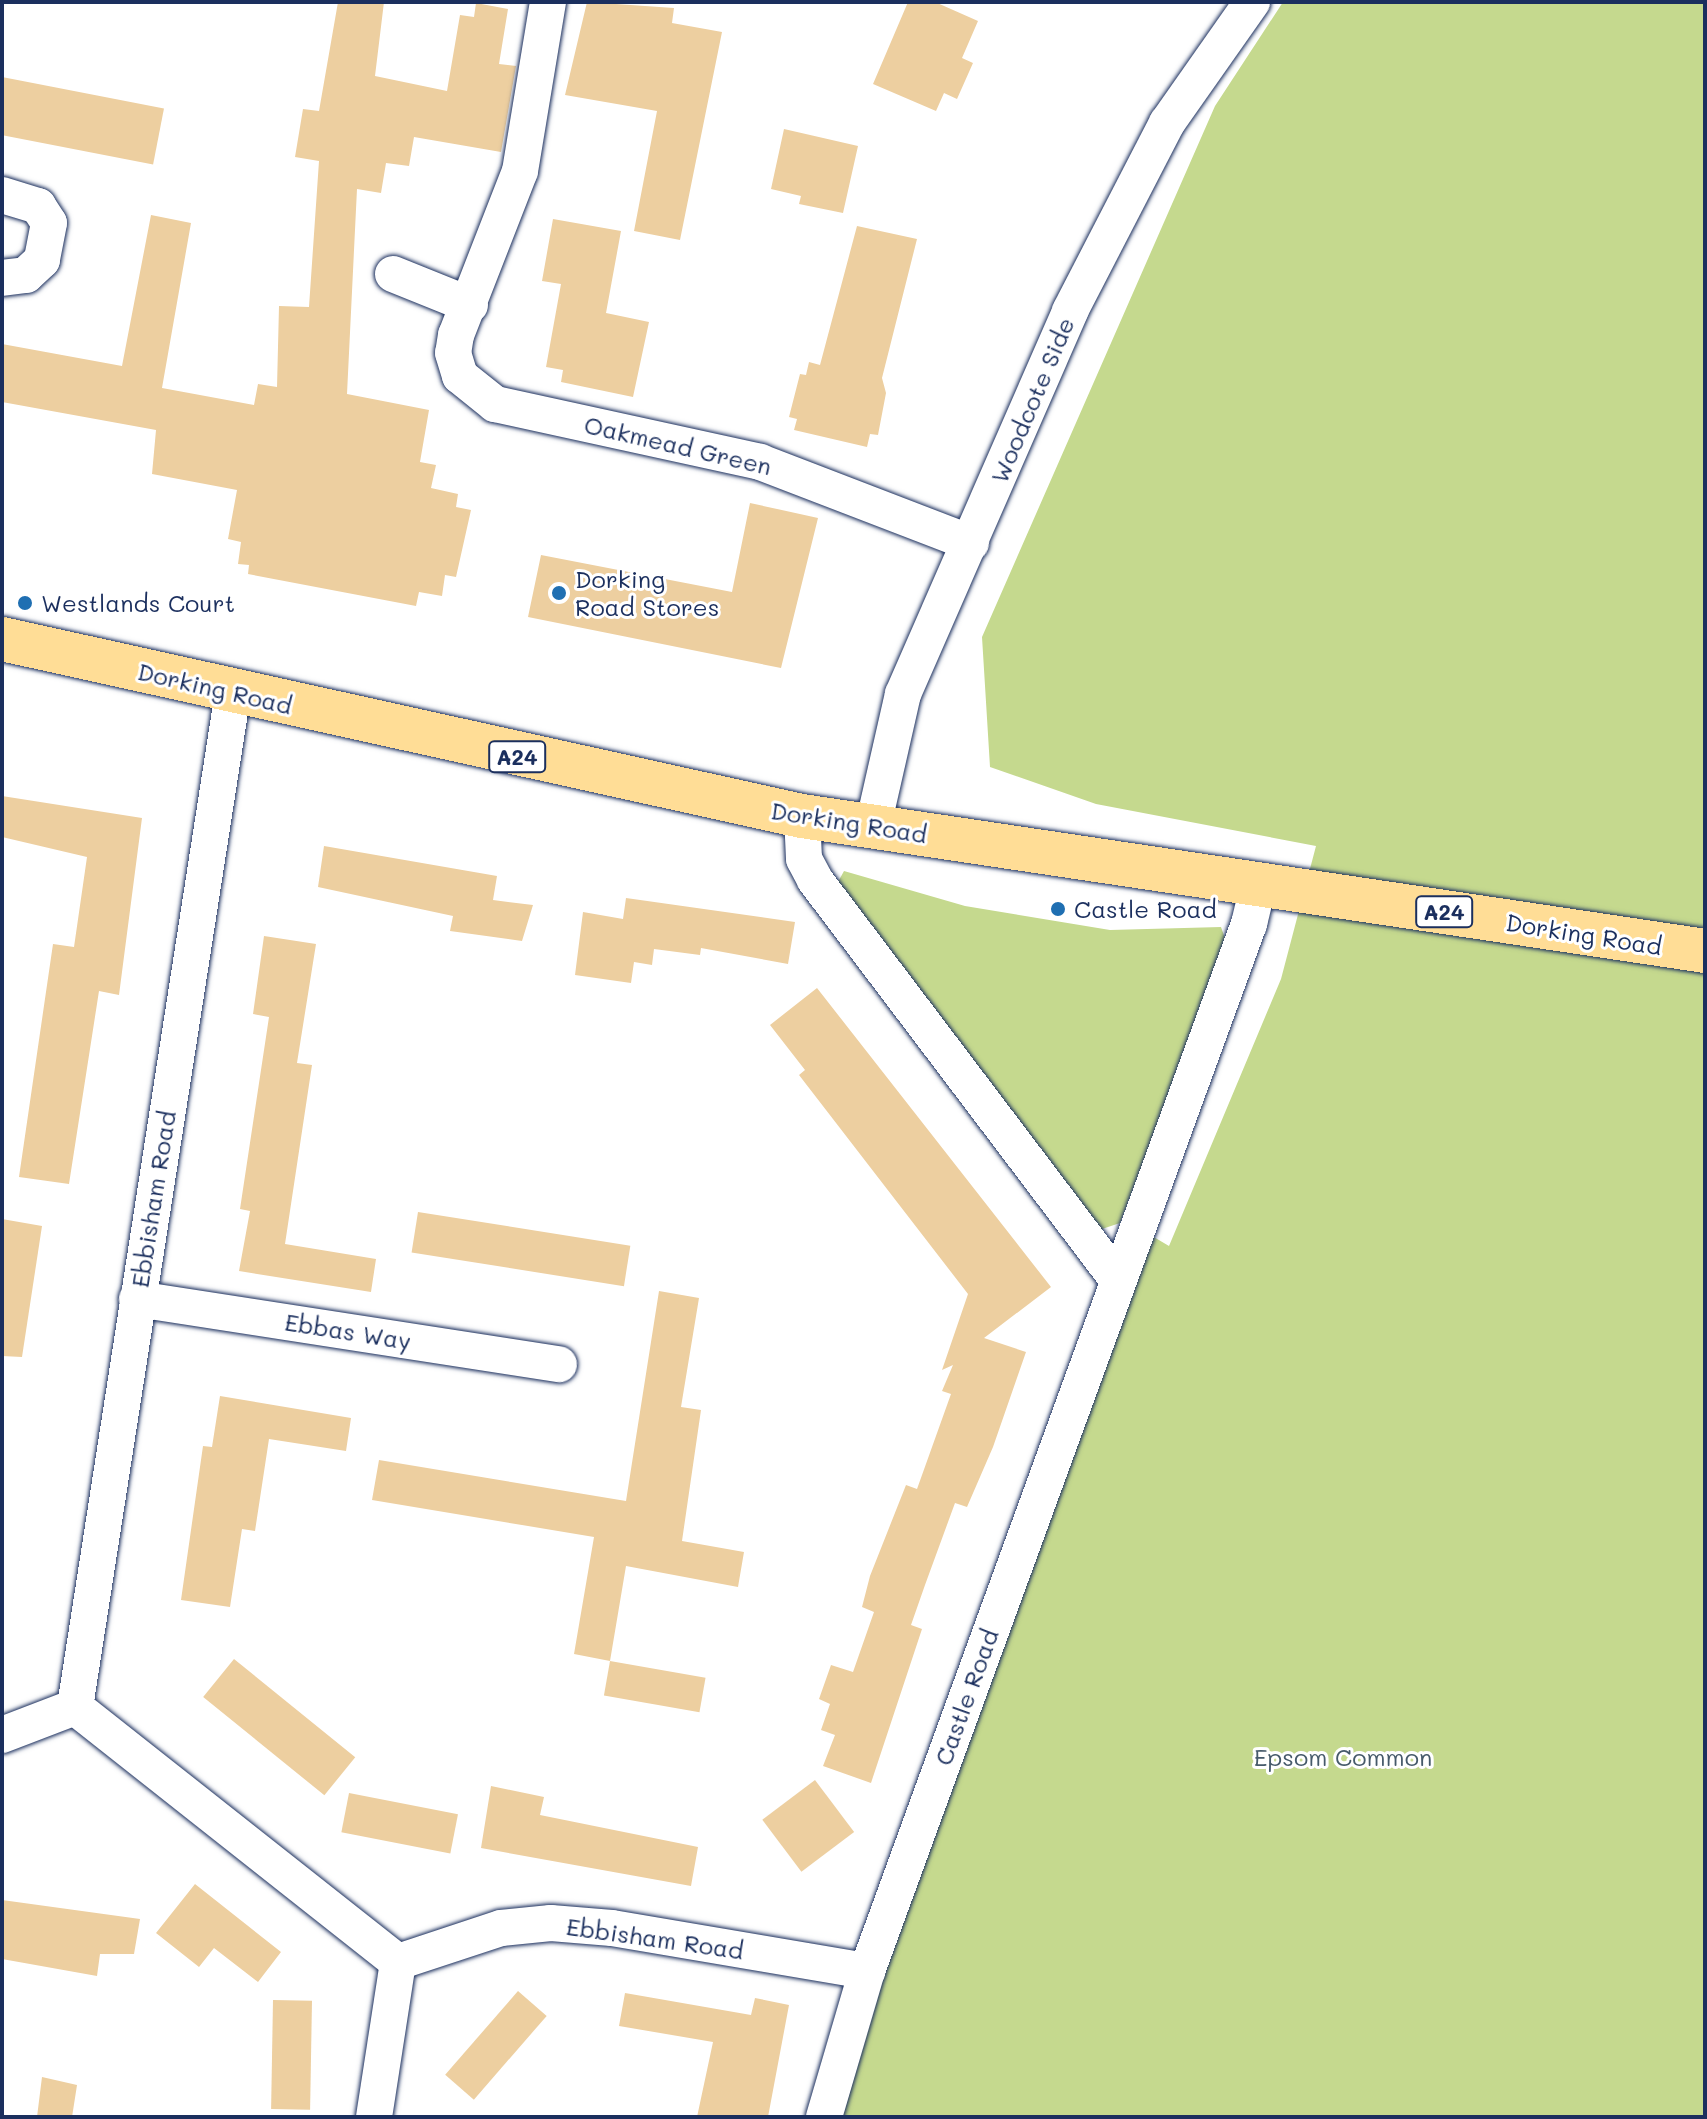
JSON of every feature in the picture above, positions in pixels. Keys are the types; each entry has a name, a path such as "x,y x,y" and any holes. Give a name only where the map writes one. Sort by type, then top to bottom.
{"highway":[{"name":"Dorking Road","path":"2,639 802,816 1705,951"}],"street":[{"name":"Oakmead Green","path":"548,2 520,171 453,353 474,393 495,404 760,462 971,543"},
{"name":"Woodcote Side","path":"873,826 903,694 1070,311 1167,123 1252,2"},
{"path":"2,195 38,206 49,223 42,260 26,275 2,278"},
{"path":"393,274 470,305"},
{"name":"Ebbisham Road","path":"75,1707 233,692"},
{"path":"802,816 804,859 815,880 1117,1279"},
{"name":"Castle Road","path":"824,2117 867,1971 1249,924 1259,882"},
{"name":"Ebbas Way","path":"137,1299 559,1364"},
{"path":"2,1735 75,1707 398,1962 374,2117"},
{"name":"Ebbisham Road","path":"398,1962 501,1928 551,1923 612,1928 867,1971"}],"green space":[{"name":"Epsom Common","path":"1283,2 1705,2 1705,2117 843,2117 879,1983 1147,1233 1169,1246 1281,979 1316,846 1096,804 990,767 982,637 1215,106"},
{"path":"844,871 965,906 1110,930 1221,927 1227,944 1120,1223 1099,1230 838,882"}],"building":[{"path":"338,2 384,2 375,76 447,91 460,15 474,17 476,3 508,9 499,64 516,66 501,152 414,137 409,166 386,163 381,193 357,189 347,394 429,410 420,462 436,465 431,488 458,494 456,507 471,510 456,577 445,575 442,596 419,592 416,606 248,574 249,565 238,564 241,542 228,539 237,490 152,474 156,430 2,402 2,344 122,366 151,215 191,223 162,388 254,405 258,384 277,387 279,306 309,307 319,161 295,157 303,109 319,111"},
{"path":"587,2 674,8 672,23 722,32 680,240 634,231 657,111 565,95"},
{"path":"908,2 935,2 978,21 962,58 973,63 957,99 944,93 936,111 873,84"},
{"path":"2,77 164,108 153,164 2,135"},
{"path":"784,129 858,146 843,213 799,204 801,196 771,189"},
{"path":"553,219 621,231 606,313 649,322 633,397 561,382 563,370 546,367 561,284 542,281"},
{"path":"857,226 917,239 882,378 886,393 878,435 870,434 867,447 794,430 797,419 789,417 800,374 806,375 809,362 820,365"},
{"path":"750,503 818,518 781,668 528,617 541,555 732,592"},
{"path":"2,796 142,818 119,995 99,991 69,1184 19,1177 53,944 74,947 87,857 2,837"},
{"path":"324,846 497,876 493,900 533,905 522,941 450,931 453,916 318,887"},
{"path":"626,898 795,922 788,964 701,948 700,955 654,949 652,965 634,962 631,983 575,975 583,912 623,919"},
{"path":"264,936 316,944 297,1063 312,1065 285,1244 376,1259 371,1292 239,1271 250,1211 240,1209 269,1017 253,1014"},
{"path":"817,988 1051,1287 984,1338 1026,1352 993,1447 967,1507 955,1503 925,1585 911,1625 922,1629 871,1783 823,1766 835,1735 821,1730 830,1704 819,1699 831,1665 853,1672 874,1612 862,1607 870,1576 906,1485 917,1489 951,1394 942,1391 953,1365 942,1370 968,1294 799,1075 805,1070 770,1025"},
{"path":"418,1212 630,1246 624,1286 412,1252"},
{"path":"2,1219 42,1226 22,1357 2,1356"},
{"path":"659,1291 699,1298 681,1407 701,1410 682,1541 744,1552 738,1587 626,1566 610,1661 574,1654 594,1537 372,1500 379,1460 626,1501"},
{"path":"220,1396 351,1418 346,1451 269,1439 255,1531 242,1529 230,1607 181,1600 203,1446 212,1447"},
{"path":"234,1659 355,1757 324,1795 203,1697"},
{"path":"610,1661 706,1678 699,1712 604,1695"},
{"path":"815,1780 854,1832 801,1872 762,1820"},
{"path":"491,1786 544,1797 540,1815 698,1847 691,1886 481,1848"},
{"path":"349,1793 458,1814 450,1853 341,1832"},
{"path":"195,1884 281,1952 258,1982 214,1948 199,1967 156,1933"},
{"path":"2,1900 140,1919 134,1954 100,1954 97,1976 2,1959"},
{"path":"518,1991 547,2016 474,2100 445,2075"},
{"path":"625,1993 751,2015 755,1998 789,2005 768,2117 697,2117 713,2042 619,2026"},
{"path":"273,2000 312,2001 310,2110 271,2109"},
{"path":"42,2077 77,2085 72,2117 37,2117"}],"place":[{"name":"Dorking Road Stores","path":"559,593"},
{"name":"Westlands Court","path":"25,603"},
{"name":"Castle Road","path":"1058,909"}]}
